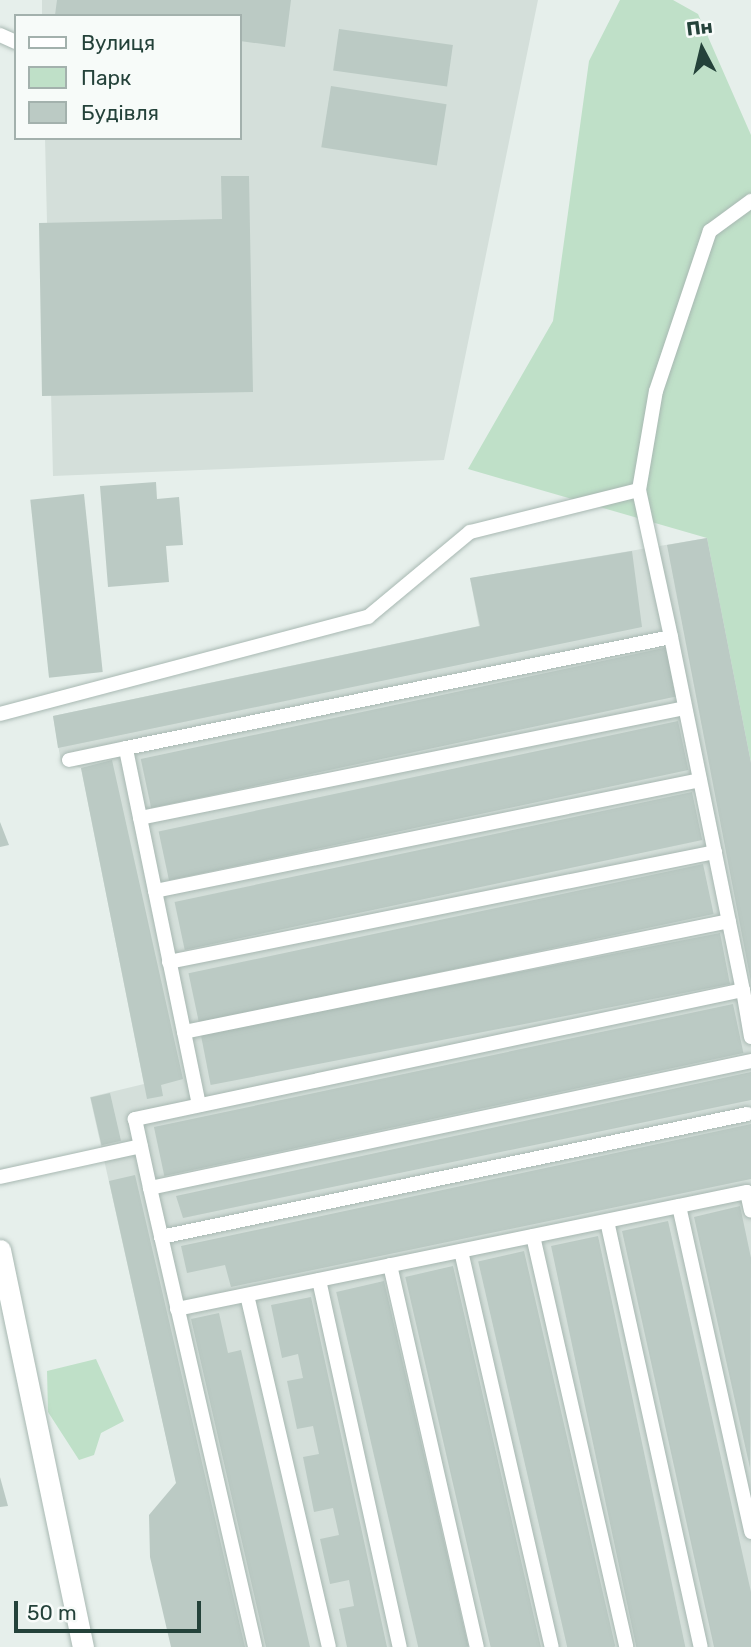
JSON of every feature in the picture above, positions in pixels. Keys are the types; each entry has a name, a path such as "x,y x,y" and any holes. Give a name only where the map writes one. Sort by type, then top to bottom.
{"main road":[{"path":"0,1250 83,1647"}],"lane":[{"path":"751,201 710,231 656,391 639,491 751,1037"},
{"path":"0,714 368,617 470,532 639,491"},
{"path":"69,760 671,637"},
{"path":"140,818 685,708"},
{"path":"126,748 198,1105"},
{"path":"155,891 700,780"},
{"path":"169,962 715,852"},
{"path":"184,1032 729,921"},
{"path":"255,1647 135,1119 743,990"},
{"path":"150,1188 751,1061"},
{"path":"161,1237 747,1114"},
{"path":"0,1177 141,1146"},
{"path":"177,1309 747,1192 751,1211"},
{"path":"678,1206 751,1532"},
{"path":"607,1221 701,1647"},
{"path":"533,1236 626,1647"},
{"path":"461,1251 552,1647"},
{"path":"390,1265 477,1647"},
{"path":"320,1280 400,1647"},
{"path":"247,1295 329,1647"}],"shaded area":[{"path":"42,0 538,0 444,460 53,476 45,140 242,140 242,14 42,14"},
{"path":"707,538 751,763 751,1647 213,1647 90,1097 144,1084 81,768 61,762 53,716 479,626 470,578"}],"green space":[{"path":"620,0 673,0 698,14 751,135 751,763 707,538 468,469 553,321 589,61"},
{"path":"96,1359 124,1421 101,1433 94,1455 79,1460 48,1412 47,1371"}],"building":[{"path":"57,0 291,0 285,47 242,41 242,14 55,14"},
{"path":"339,29 453,45 447,87 333,71"},
{"path":"331,86 447,104 437,166 321,147"},
{"path":"221,176 249,176 253,392 42,396 39,223 222,219"},
{"path":"156,482 157,499 179,497 183,545 166,546 169,582 108,587 100,486"},
{"path":"84,494 103,672 49,678 30,500"},
{"path":"707,538 751,763 751,982 667,545"},
{"path":"632,551 642,627 58,748 53,716 480,626 470,578"},
{"path":"668,647 678,696 151,808 141,759"},
{"path":"678,721 688,770 169,880 159,831"},
{"path":"112,760 183,1079 161,1085 163,1096 147,1099 81,768"},
{"path":"692,792 702,840 185,950 175,902"},
{"path":"0,822 9,845 0,847"},
{"path":"703,864 714,914 199,1023 188,973"},
{"path":"720,933 730,984 211,1085 201,1034"},
{"path":"733,1004 743,1053 164,1176 154,1127"},
{"path":"751,1072 751,1100 183,1218 176,1196"},
{"path":"110,1093 121,1141 102,1145 91,1097"},
{"path":"751,1124 751,1179 231,1287 225,1265 187,1273 181,1246"},
{"path":"135,1175 245,1647 171,1647 150,1557 149,1515 176,1483 109,1181"},
{"path":"740,1206 751,1258 750,1468 694,1217"},
{"path":"668,1221 751,1592 751,1647 714,1647 622,1231"},
{"path":"598,1236 685,1647 636,1647 551,1246"},
{"path":"524,1251 615,1647 567,1647 478,1262"},
{"path":"453,1266 541,1647 491,1647 405,1277"},
{"path":"384,1281 468,1646 418,1647 336,1292"},
{"path":"311,1297 387,1647 347,1647 339,1609 354,1606 349,1580 330,1584 320,1539 339,1535 333,1508 314,1512 303,1457 319,1454 313,1426 297,1429 287,1381 303,1378 298,1354 282,1358 271,1305"},
{"path":"219,1313 228,1353 241,1350 310,1647 266,1647 191,1319"},
{"path":"0,1477 8,1506 0,1507"}]}
